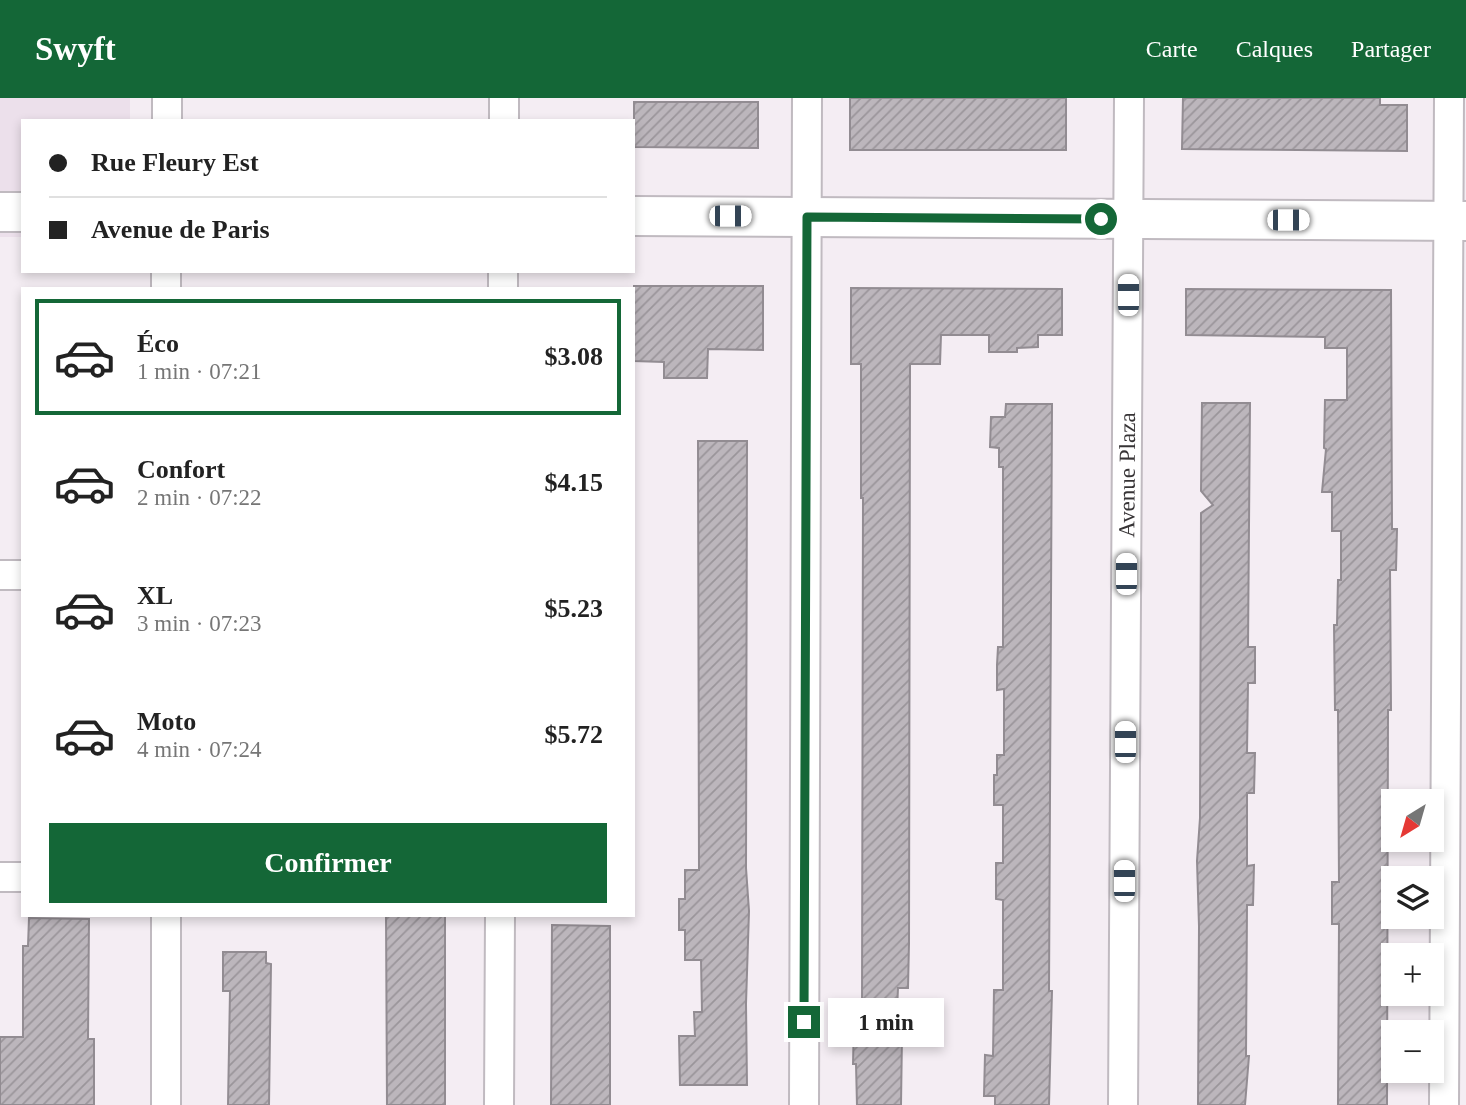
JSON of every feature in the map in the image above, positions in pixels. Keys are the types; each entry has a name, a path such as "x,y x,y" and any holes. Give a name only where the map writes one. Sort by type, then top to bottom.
{"street":[{"path":"167,98 167,119"},
{"path":"504,98 504,119"},
{"path":"804,1105 807,98"},
{"name":"Avenue Plaza","path":"1123,1105 1129,98"},
{"path":"1444,1105 1457,221 1449,98"},
{"path":"0,212 21,212"},
{"path":"635,216 1457,221"},
{"path":"0,575 21,575"},
{"path":"0,877 21,877"},
{"path":"166,917 166,1105"},
{"path":"499,1105 500,917"}],"shaded area":[{"path":"0,98 130,98 130,119 21,119 21,237 0,237"}],"building":[{"path":"850,98 1066,98 1066,150 850,150"},
{"path":"1183,98 1380,98 1380,105 1407,105 1407,151 1182,149"},
{"path":"634,102 758,102 758,148 635,147"},
{"path":"763,286 763,350 708,349 707,378 664,378 664,362 635,361 634,287"},
{"path":"851,288 1062,289 1062,335 1038,335 1038,347 1017,348 1017,352 989,352 989,335 941,335 940,364 910,364 909,943 908,988 898,988 896,1034 902,1035 901,1105 857,1105 856,1064 853,1064 854,1020 862,1021 863,498 861,364 851,364"},
{"path":"1186,289 1391,290 1392,529 1397,529 1396,570 1390,570 1391,710 1388,710 1388,789 1381,789 1381,852 1388,852 1388,866 1381,866 1381,929 1387,929 1387,943 1381,943 1381,1006 1387,1006 1387,1020 1381,1020 1381,1083 1387,1083 1387,1105 1338,1105 1339,924 1332,924 1332,882 1339,882 1338,710 1335,710 1334,625 1337,625 1338,580 1341,580 1341,531 1332,531 1332,492 1322,492 1326,449 1325,400 1347,400 1347,348 1325,348 1325,337 1186,335"},
{"path":"1202,403 1250,403 1248,647 1255,647 1255,683 1248,683 1247,753 1255,753 1254,793 1247,793 1247,866 1254,865 1253,905 1247,905 1246,1056 1249,1056 1245,1105 1198,1105 1197,861 1200,818 1201,513 1213,505 1201,491"},
{"path":"1006,404 1052,404 1049,991 1052,991 1049,1105 995,1105 995,1096 984,1096 985,1055 993,1056 994,990 1003,990 1003,900 996,899 996,863 1003,863 1003,805 994,805 994,775 997,775 997,755 1004,755 1004,689 997,690 998,647 1003,647 1003,467 999,467 999,448 990,447 991,417 1005,417"},
{"path":"698,441 747,441 747,1085 680,1085 679,1036 695,1036 694,1012 702,1012 701,960 685,960 685,930 679,930 679,899 685,899 685,870 699,870"},
{"path":"386,917 445,917 445,1105 387,1105"},
{"path":"29,918 89,919 88,1039 94,1039 94,1105 0,1105 0,1037 23,1037 23,946 28,946"},
{"path":"552,925 610,926 610,1105 551,1105"},
{"path":"223,952 266,952 266,963 271,964 269,1105 228,1105 230,991 223,991"}],"route":[{"path":"804,1022 807,217 1101,219"}]}
